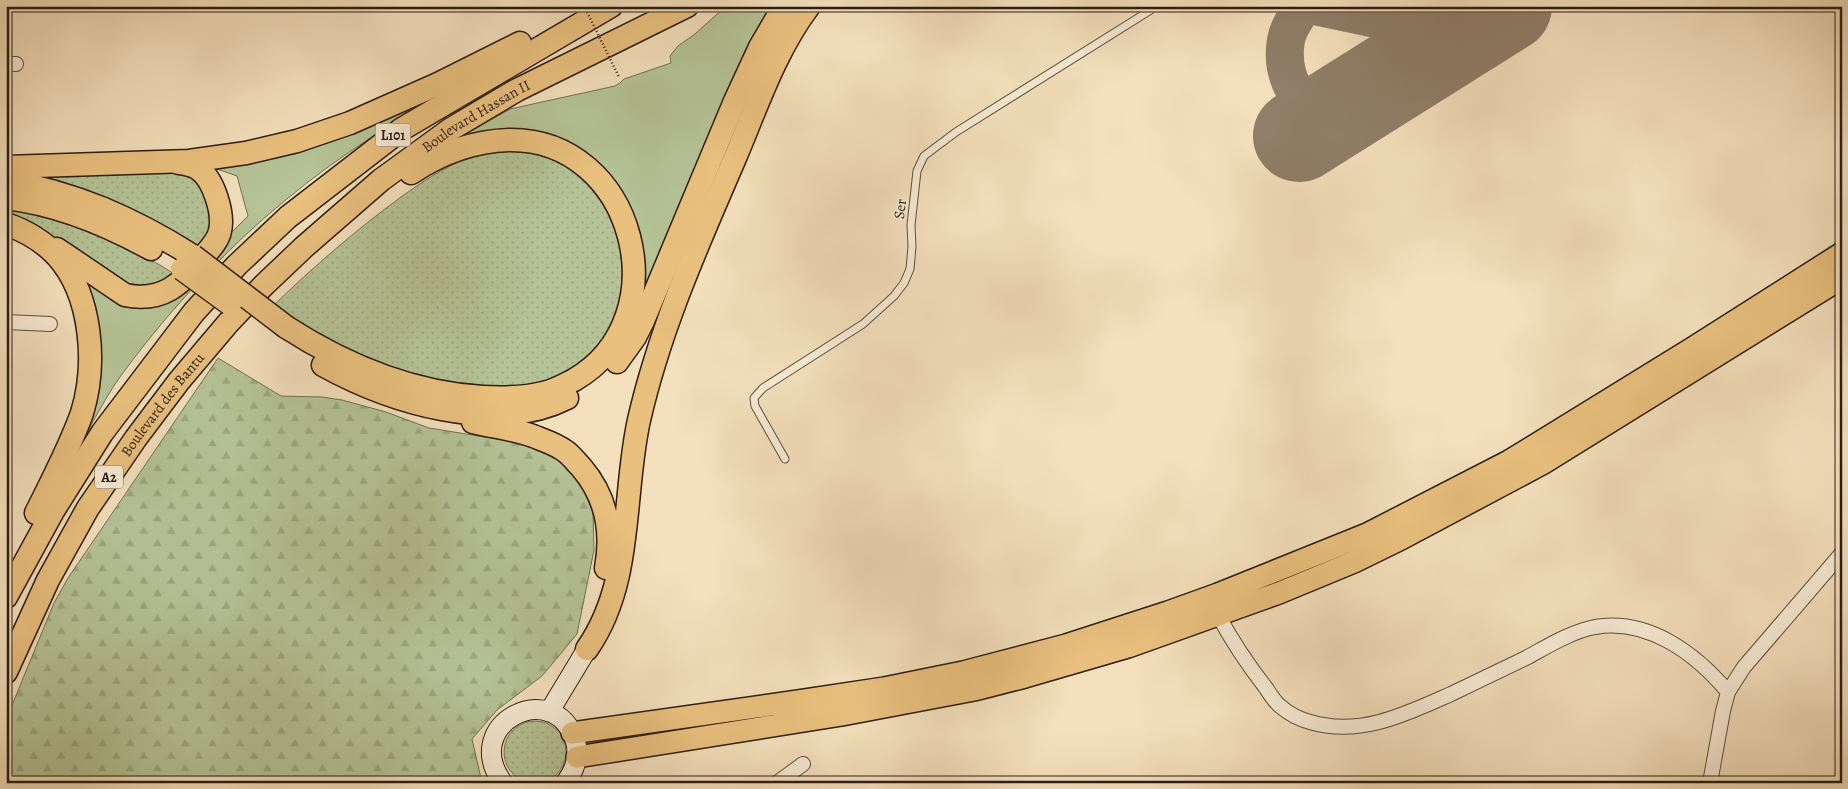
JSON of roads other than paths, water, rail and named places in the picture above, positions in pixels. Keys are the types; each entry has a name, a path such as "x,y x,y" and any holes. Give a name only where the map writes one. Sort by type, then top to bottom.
{"highway":[{"name":"Boulevard Hassan II","path":"218,284 251,250 288,217 402,129 588,11 611,6"},
{"name":"Boulevard Hassan II","path":"246,304 313,239 381,180 451,129 517,90 687,6"},
{"path":"432,407 472,414 537,410 558,403 584,390 607,373 616,363 644,321 735,101 760,47 784,6"},
{"path":"587,649 599,632 616,581 627,526 639,420 661,339 675,299 772,70 798,21 810,6"},
{"path":"6,167 168,162 246,153 298,141 330,131 456,76 554,26 588,11"},
{"path":"282,332 317,345 380,375 414,386 472,397 516,397 543,393 564,386 583,375 602,358 615,341 623,325 634,285 633,258 628,232 620,211 609,191 596,175 575,158 554,148 529,141 493,140 443,155 412,172 341,226 313,239"},
{"path":"6,224 19,228 62,252 125,295 138,297 162,294 174,288 198,264 214,244 220,232 215,194 207,177 197,168 168,162"},
{"path":"6,181 63,193 99,206 138,224 187,263 282,332 304,355 351,380 472,422 532,435 565,451 596,487 604,505 608,524 609,540 603,583 594,609 587,649"},
{"path":"6,198 53,208 105,226 156,251 187,263"},
{"path":"6,570 56,473 76,428 85,399 89,376 89,333 82,300 58,258 38,239"},
{"name":"Boulevard des Bantu","path":"6,597 53,511 102,433 150,368 218,284"},
{"name":"Boulevard des Bantu","path":"6,672 48,580 88,508 158,408 216,337 246,304"}],"main road":[{"path":"572,733 822,698 963,672 1066,645 1218,594 1367,534 1509,461 1842,253"},
{"path":"577,757 842,715 956,693 1128,647 1279,593 1354,562 1496,490 1558,455 1842,278"},
{"path":"549,712 587,649"},
{"path":"504,783 497,774 492,762 491,748 494,736 501,725 511,716 523,711 536,709 549,712 558,717 572,733 577,745 574,770 565,783"}],"street":[{"path":"6,322 50,324"},
{"path":"1710,783 1728,692 1744,667 1842,553"},
{"path":"1218,615 1230,638 1280,706 1304,720 1336,728 1367,725 1397,717 1482,679 1572,634 1596,627 1617,626 1636,629 1655,634 1672,642 1706,668 1728,692"},
{"path":"776,783 803,764"}],"lane":[{"name":"Ser","path":"785,459 755,406 754,398 763,388 863,324 894,296 904,283 910,269 911,225 917,171 924,156 956,132 1156,6"}]}
